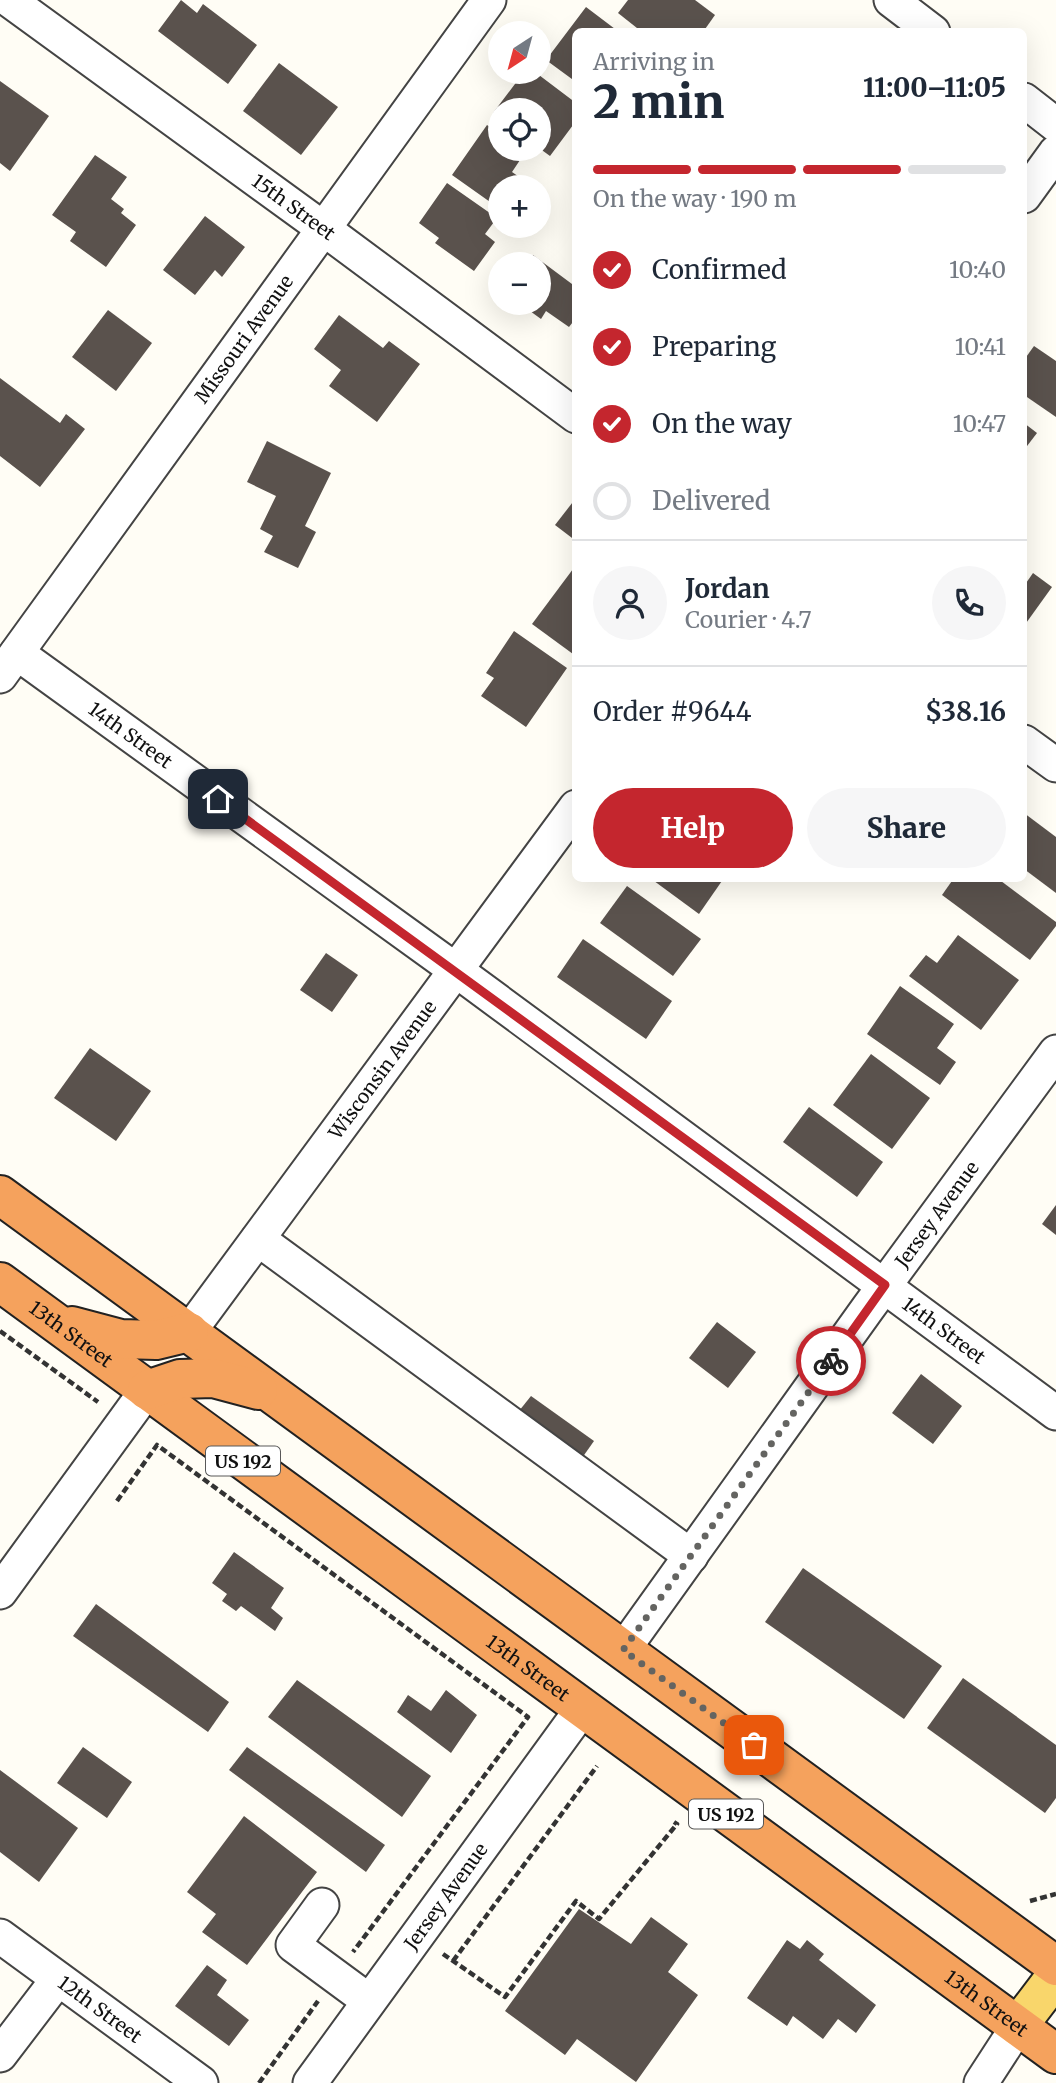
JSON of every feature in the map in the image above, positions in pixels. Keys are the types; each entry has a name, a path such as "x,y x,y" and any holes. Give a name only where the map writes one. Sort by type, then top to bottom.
{"highway":[{"path":"0,1195 1056,1966"},
{"name":"13th Street","path":"0,1282 1056,2054"},
{"path":"53,1321 121,1339 156,1340 188,1332"},
{"path":"147,1390 180,1379 213,1378 274,1394"}],"main road":[{"path":"1018,2026 1056,1976"}],"street":[{"name":"15th Street","path":"9,0 572,413"},
{"name":"Missouri Avenue","path":"8,665 489,0"},
{"path":"891,0 928,28"},
{"path":"1027,102 1056,124"},
{"path":"1027,192 1056,152"},
{"name":"14th Street","path":"8,665 457,971 1056,1413"},
{"path":"1027,744 1056,765"},
{"name":"Wisconsin Avenue","path":"188,1332 572,813"},
{"name":"Jersey Avenue","path":"623,1650 1056,1052"},
{"path":"258,1239 691,1556"},
{"path":"0,1592 147,1390"},
{"name":"Jersey Avenue","path":"310,2083 582,1709"},
{"path":"322,1905 293,1945 369,2001"},
{"name":"12th Street","path":"0,1936 201,2083"},
{"path":"0,2055 58,1979"},
{"path":"981,2083 1018,2026"}],"path":[{"path":"0,1331 607,1773"},
{"path":"117,1501 158,1445"},
{"path":"259,2083 528,1717"},
{"path":"453,1961 597,1766"},
{"path":"437,1950 505,1997 576,1901 599,1919 677,1824 667,1817"},
{"path":"1030,1901 1056,1894"}],"building":[{"path":"181,0 197,13 203,4 257,45 228,84 158,31"},
{"path":"628,0 695,0 715,15 706,28 637,28 618,13"},
{"path":"586,7 614,28 572,28 572,79 551,64 551,53"},
{"path":"279,63 338,107 301,155 243,111"},
{"path":"0,81 49,116 10,171 0,163"},
{"path":"515,84 551,84 572,100 572,126 551,155 551,98 504,98"},
{"path":"487,125 488,161 519,161 512,172 516,175 488,175 488,200 452,175"},
{"path":"95,155 127,177 111,199 124,209 121,213 136,225 106,267 70,241 76,232 52,215"},
{"path":"447,183 488,212 488,230 485,234 495,242 474,271 435,243 439,238 419,223"},
{"path":"205,216 245,247 222,277 215,270 195,295 163,270"},
{"path":"551,268 572,284 572,323 569,327 551,314"},
{"path":"108,310 152,343 116,391 72,357"},
{"path":"339,315 383,348 389,341 420,364 377,422 329,386 341,370 314,349"},
{"path":"1034,346 1056,361 1056,417 1027,397 1027,356"},
{"path":"0,378 60,423 66,414 85,429 40,487 0,456"},
{"path":"1027,425 1037,433 1027,446"},
{"path":"267,441 331,473 305,526 316,532 298,568 264,552 273,536 260,529 276,496 247,482"},
{"path":"572,503 572,538 555,525"},
{"path":"572,570 572,653 532,624"},
{"path":"1033,573 1052,587 1027,622 1027,582"},
{"path":"514,631 567,668 526,727 481,696 494,678 486,673"},
{"path":"1027,815 1056,837 1056,893 1027,871"},
{"path":"655,882 721,882 699,914"},
{"path":"951,882 1002,882 1056,922 1056,926 1030,960 942,895"},
{"path":"627,886 701,939 673,976 600,923"},
{"path":"958,935 1019,980 981,1030 909,976 926,955 937,963"},
{"path":"583,939 672,1001 646,1039 557,977"},
{"path":"326,953 358,975 332,1012 300,990"},
{"path":"900,986 954,1024 937,1048 956,1062 940,1085 867,1034"},
{"path":"90,1048 151,1091 116,1141 54,1098"},
{"path":"871,1054 930,1098 892,1149 833,1105"},
{"path":"809,1107 883,1162 857,1197 783,1142"},
{"path":"1056,1205 1056,1235 1042,1224"},
{"path":"717,1322 756,1352 728,1388 689,1358"},
{"path":"921,1374 962,1406 933,1444 892,1413"},
{"path":"531,1396 594,1441 582,1458 519,1411"},
{"path":"234,1552 284,1588 271,1608 283,1618 275,1631 241,1606 236,1611 222,1601 227,1594 212,1583"},
{"path":"803,1568 942,1666 904,1719 765,1622"},
{"path":"96,1604 229,1702 208,1732 73,1636"},
{"path":"963,1678 1056,1745 1056,1798 1045,1813 927,1728"},
{"path":"297,1680 431,1776 402,1817 268,1717"},
{"path":"446,1690 477,1715 451,1753 397,1712 408,1695 431,1711"},
{"path":"83,1747 132,1782 107,1818 57,1783"},
{"path":"247,1747 385,1845 366,1872 229,1770"},
{"path":"0,1770 78,1828 39,1882 0,1852"},
{"path":"244,1816 317,1872 247,1965 202,1932 216,1914 187,1892"},
{"path":"579,1909 631,1944 651,1917 688,1944 668,1972 698,1995 636,2082 577,2039 565,2055 505,2011"},
{"path":"787,1940 800,1949 807,1940 824,1954 819,1960 876,2005 856,2033 838,2019 823,2039 793,2016 787,2026 747,1998"},
{"path":"207,1965 227,1980 217,1995 249,2020 229,2046 175,2006"}],"way so far":[{"path":"754,1745 623,1650 831,1361"}],"route":[{"path":"218,799 885,1285 831,1361"}]}
